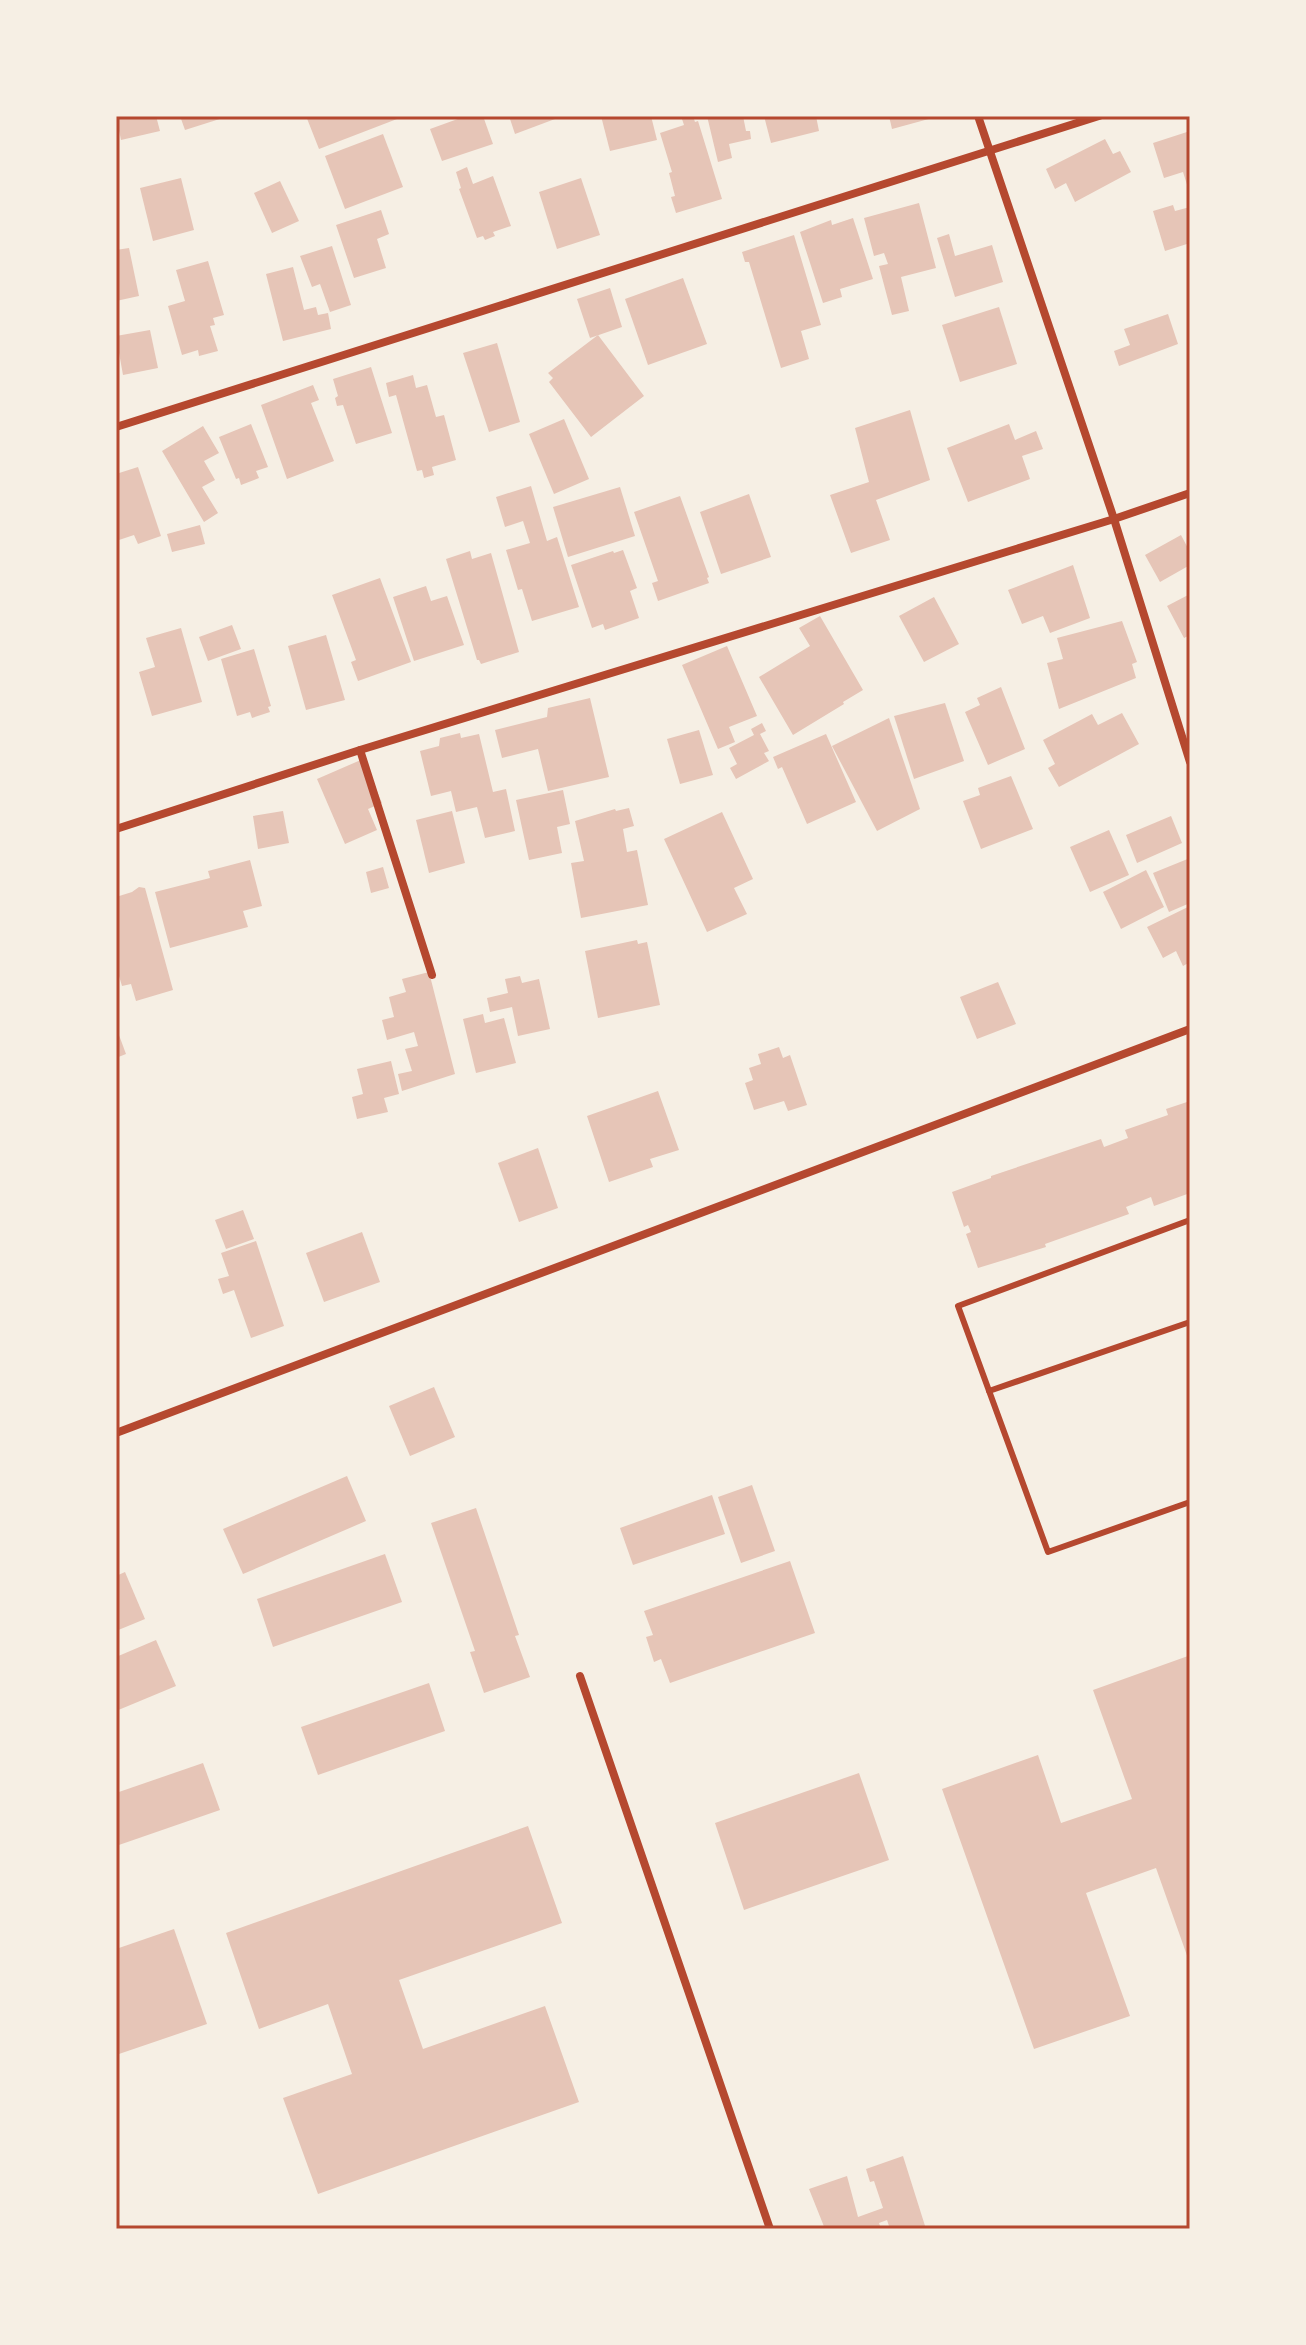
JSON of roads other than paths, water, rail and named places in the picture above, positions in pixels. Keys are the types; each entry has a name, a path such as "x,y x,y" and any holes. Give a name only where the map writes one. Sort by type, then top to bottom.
{"street":[{"path":"978,116 1114,519 1190,762"},
{"path":"116,427 1099,116"},
{"path":"116,829 360,750 1190,493"},
{"path":"360,750 432,975"},
{"path":"116,1433 1190,1029"},
{"path":"580,1676 770,2229"}],"lane":[{"path":"1190,1220 958,1306 1048,1552 1190,1502"},
{"path":"989,1391 1190,1322"}]}
